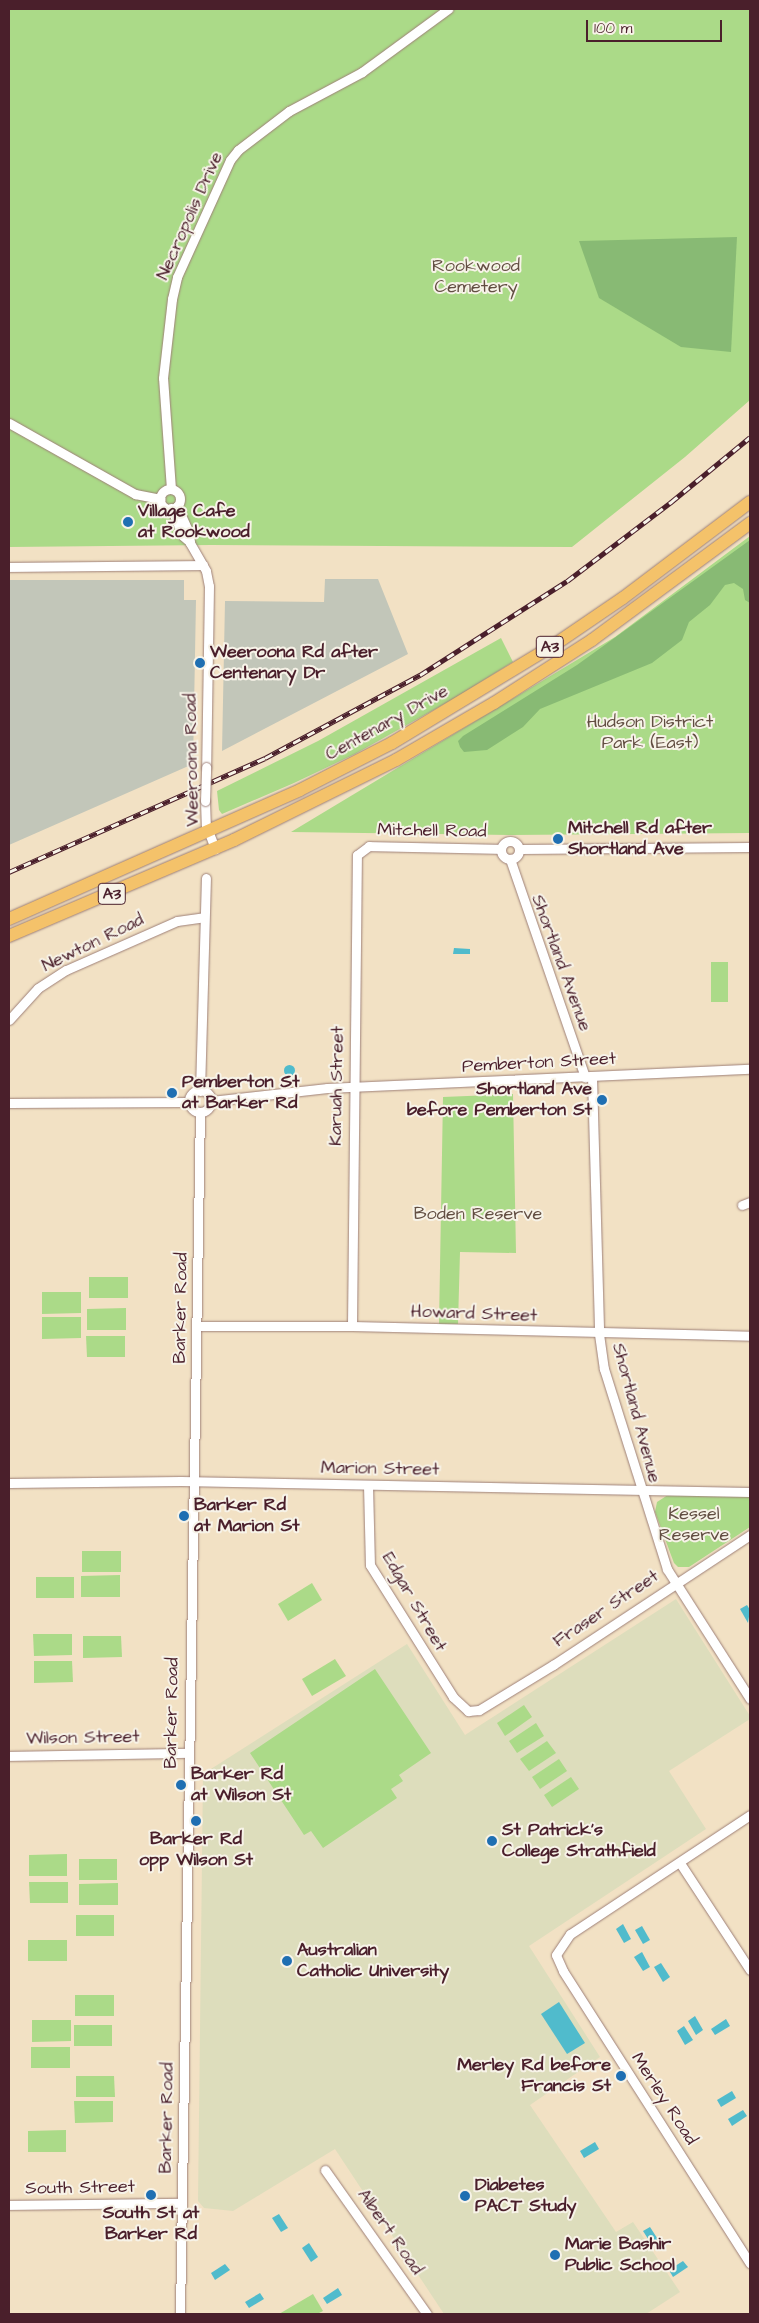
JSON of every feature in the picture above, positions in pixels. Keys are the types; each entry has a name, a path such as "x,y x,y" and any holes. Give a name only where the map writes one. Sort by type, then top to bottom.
{"highway":[{"name":"Centenary Drive","path":"9,918 208,832 384,747 504,678 623,598 750,502"},
{"name":"Centenary Drive","path":"9,936 215,849 396,760 486,708 659,594 750,524"}],"street":[{"name":"Necropolis Drive","path":"171,489 163,378 172,299 180,269 230,160 238,150 289,111 362,72 448,9"},
{"path":"9,423 135,494 161,499"},
{"path":"9,567 203,564 190,542 183,536 174,507 179,496 171,489 164,492 161,499 164,506 174,507"},
{"name":"Weeroona Road","path":"203,564 209,586 205,801 208,832 215,849"},
{"path":"520,848 517,856 510,859 503,856 501,849 505,842 511,840 520,848 750,847"},
{"name":"Mitchell Road","path":"363,848 501,849"},
{"name":"Karuah Street","path":"352,1326 353,1087 357,855 363,848"},
{"name":"Shortland Avenue","path":"510,859 588,1077 598,1334 604,1369 662,1559 674,1583 750,1699"},
{"path":"200,1091 206,878"},
{"name":"Newton Road","path":"9,1020 38,988 66,970 177,921 204,916"},
{"name":"Pemberton Street","path":"210,1101 353,1087 750,1070"},
{"path":"200,1091 206,1093 210,1101 209,1108 200,1112 194,1110 189,1102 191,1095 200,1091"},
{"path":"9,1103 189,1102"},
{"name":"Barker Road","path":"180,2314 187,1753 194,1482 200,1112"},
{"name":"Howard Street","path":"197,1326 352,1326 598,1334 750,1336"},
{"name":"Marion Street","path":"9,1482 194,1482 750,1492"},
{"name":"Edgar Street","path":"368,1485 370,1565 453,1697 464,1710 479,1710"},
{"name":"Fraser Street","path":"479,1710 553,1665 674,1583 750,1535"},
{"name":"Wilson Street","path":"9,1756 187,1753"},
{"path":"750,1816 680,1863 750,1970"},
{"name":"Merley Road","path":"680,1863 570,1934 557,1951 557,1960 750,2263"},
{"name":"Albert Road","path":"325,2170 427,2314"},
{"name":"South Street","path":"9,2205 181,2203"}],"shaded area":[{"path":"325,579 378,579 408,654 222,751 225,601 324,602"},
{"path":"9,580 184,580 184,600 196,600 193,764 9,845"},
{"path":"676,1599 750,1716 750,1719 669,1771 706,1829 529,1946 600,2057 530,2105 616,2232 633,2222 680,2292 646,2314 444,2314 335,2149 233,2211 204,2208 198,2201 203,1774 407,1644 465,1735"}],"green space":[{"name":"Rookwood Cemetery","path":"9,9 750,9 750,400 685,457 572,547 211,545 9,547"},
{"path":"737,237 731,352 681,347 599,298 579,241"},
{"name":"Hudson District Park (East)","path":"750,536 750,833 512,835 291,832 615,637"},
{"path":"750,540 750,603 745,600 743,589 734,583 725,585 710,605 689,622 682,640 652,663 540,709 523,727 487,750 464,752 460,747 458,741 463,736 577,665"},
{"path":"501,638 513,662 455,698 355,754 294,783 222,814 219,810 217,791 318,741"},
{"path":"711,962 728,962 728,1002 711,1002"},
{"name":"Boden Reserve","path":"513,1094 516,1253 460,1252 458,1324 439,1324 443,1097"},
{"path":"89,1277 128,1277 128,1298 89,1298"},
{"path":"42,1292 81,1292 81,1313 42,1314"},
{"path":"126,1308 126,1330 87,1330 87,1309"},
{"path":"42,1317 81,1317 81,1338 42,1339"},
{"path":"86,1336 125,1336 125,1357 87,1357"},
{"name":"Kessel Reserve","path":"671,1493 750,1496 750,1527 689,1567 678,1567 674,1563 655,1512 657,1502"},
{"path":"82,1551 121,1551 121,1572 82,1572"},
{"path":"120,1575 120,1597 81,1597 81,1576"},
{"path":"36,1577 74,1577 74,1598 36,1598"},
{"path":"312,1583 322,1600 288,1621 278,1604"},
{"path":"33,1634 72,1634 72,1655 34,1656"},
{"path":"83,1636 121,1636 122,1657 83,1658"},
{"path":"335,1659 346,1676 312,1696 302,1679"},
{"path":"34,1661 72,1661 73,1682 34,1683"},
{"path":"375,1669 431,1753 399,1775 403,1781 391,1789 397,1798 323,1848 311,1831 304,1835 250,1753"},
{"path":"524,1705 532,1717 505,1736 497,1723"},
{"path":"536,1723 544,1736 517,1753 509,1741"},
{"path":"547,1741 556,1753 529,1771 520,1759"},
{"path":"559,1759 567,1771 540,1789 532,1777"},
{"path":"571,1777 579,1789 552,1807 544,1795"},
{"path":"67,1854 67,1876 29,1876 29,1855"},
{"path":"79,1859 117,1859 117,1880 79,1880"},
{"path":"29,1882 68,1882 68,1903 30,1903"},
{"path":"118,1883 118,1905 79,1905 79,1884"},
{"path":"76,1915 114,1915 114,1936 76,1936"},
{"path":"28,1940 67,1940 67,1961 28,1961"},
{"path":"75,1995 114,1995 114,2016 75,2016"},
{"path":"32,2020 71,2020 71,2041 32,2042"},
{"path":"74,2025 112,2025 112,2046 74,2046"},
{"path":"31,2047 70,2047 70,2068 31,2068"},
{"path":"76,2076 114,2076 115,2097 76,2097"},
{"path":"74,2101 113,2101 113,2122 75,2123"},
{"path":"66,2130 66,2152 28,2152 28,2131"},
{"path":"313,2294 323,2311 317,2314 279,2314"}],"water":[{"path":"454,948 470,949 470,954 453,954"},
{"path":"289,1064 295,1070 289,1076 283,1070"},
{"path":"747,1605 750,1610 748,1623 740,1609"},
{"path":"623,1924 631,1939 624,1943 616,1929"},
{"path":"642,1926 650,1940 643,1944 635,1930"},
{"path":"642,1952 650,1967 643,1971 634,1957"},
{"path":"661,1963 670,1977 663,1982 654,1967"},
{"path":"559,2002 585,2043 567,2054 541,2014"},
{"path":"695,2016 703,2030 696,2035 688,2021"},
{"path":"726,2019 730,2026 715,2035 711,2029"},
{"path":"684,2026 693,2040 685,2045 677,2031"},
{"path":"732,2091 736,2098 721,2107 717,2100"},
{"path":"743,2110 747,2116 732,2126 728,2119"},
{"path":"595,2142 599,2149 584,2158 580,2151"},
{"path":"279,2214 288,2228 281,2232 272,2218"},
{"path":"650,2227 659,2241 652,2245 643,2231"},
{"path":"309,2243 318,2257 311,2262 302,2248"},
{"path":"683,2261 688,2267 673,2277 669,2270"},
{"path":"225,2264 230,2270 215,2280 211,2273"},
{"path":"338,2288 342,2295 327,2304 323,2298"},
{"path":"260,2293 264,2299 249,2308 245,2302"}],"railway":[{"path":"9,872 265,758 420,675 567,581 671,502 750,437"}],"place":[{"name":"Village Cafe at Rookwood","path":"128,522"},
{"name":"Weeroona Rd after Centenary Dr","path":"200,663"},
{"name":"Mitchell Rd after Shortland Ave","path":"558,839"},
{"name":"Pemberton St at Barker Rd","path":"172,1093"},
{"name":"Shortland Ave before Pemberton St","path":"602,1100"},
{"name":"Barker Rd at Marion St","path":"184,1516"},
{"name":"Barker Rd at Wilson St","path":"181,1785"},
{"name":"Barker Rd opp Wilson St","path":"196,1821"},
{"name":"St Patrick's College Strathfield","path":"492,1841"},
{"name":"Australian Catholic University","path":"287,1961"},
{"name":"Merley Rd before Francis St","path":"621,2076"},
{"name":"South St at Barker Rd","path":"151,2195"},
{"name":"Diabetes PACT Study","path":"465,2196"},
{"name":"Marie Bashir Public School","path":"555,2255"}]}
